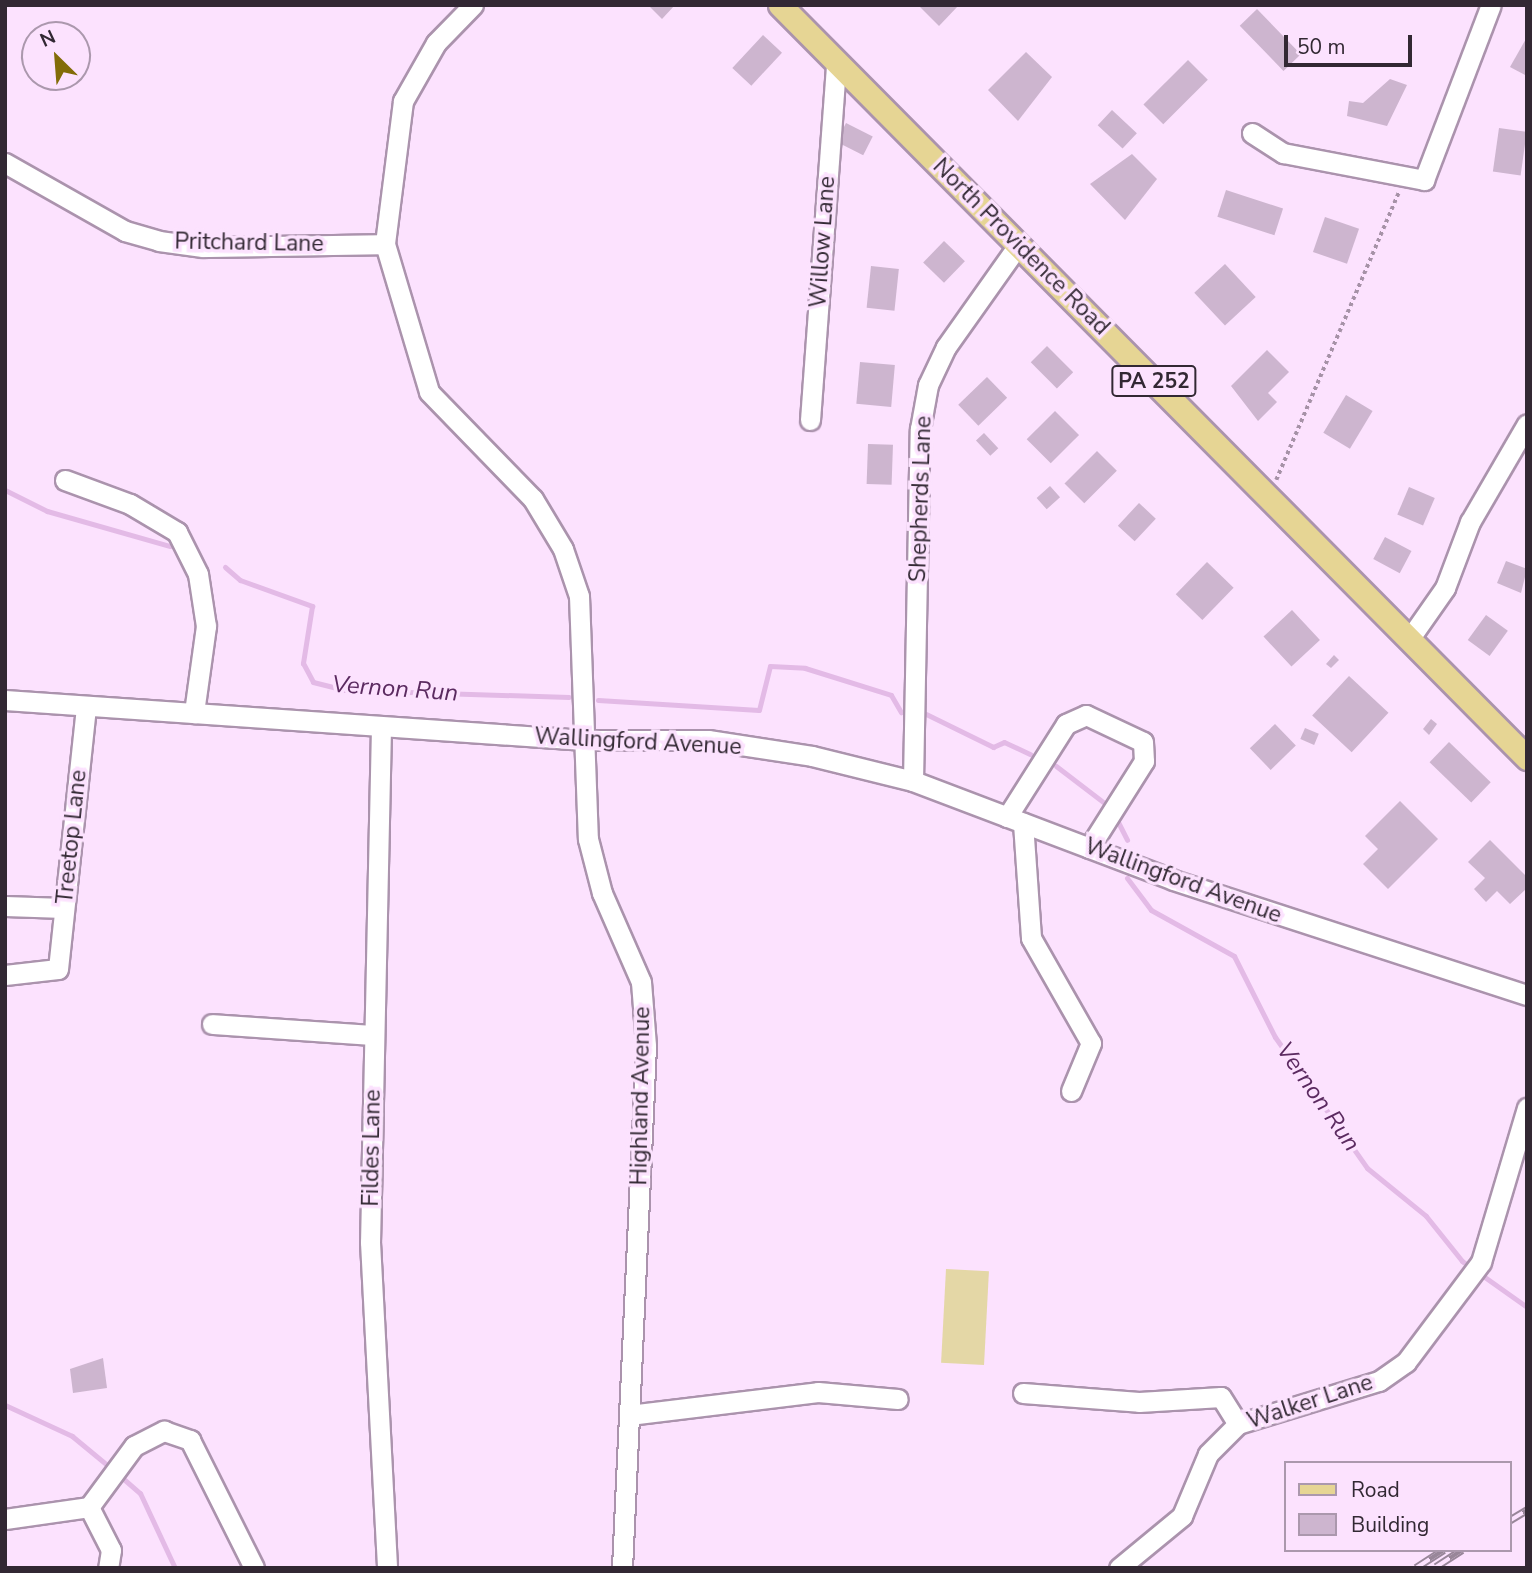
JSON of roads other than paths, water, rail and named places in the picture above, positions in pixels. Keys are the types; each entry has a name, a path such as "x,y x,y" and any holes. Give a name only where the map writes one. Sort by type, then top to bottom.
{"main road":[{"name":"North Providence Road","path":"780,5 1527,758"}],"street":[{"name":"Highland Avenue","path":"473,5 436,43 402,101 385,244 429,392 533,499 563,550 579,596 588,839 602,893 641,982 646,1046 622,1568"},
{"path":"1252,133 1283,153 1424,180 1491,5"},
{"name":"Willow Lane","path":"810,420 836,63"},
{"name":"Pritchard Lane","path":"5,163 125,232 159,241 203,247 385,244"},
{"name":"Shepherds Lane","path":"914,781 920,429 928,385 946,347 1018,244"},
{"path":"1410,638 1445,587 1470,522 1527,424"},
{"path":"65,480 130,504 177,532 198,574 206,626 194,713"},
{"name":"Wallingford Avenue","path":"5,701 585,740 708,740 914,781 1089,848 1527,995"},
{"name":"Treetop Lane","path":"5,975 58,968 86,706"},
{"path":"1071,1091 1091,1043 1031,938 1015,820 1066,724 1086,715 1143,742 1144,761 1089,848"},
{"name":"Fildes Lane","path":"380,727 370,1242 387,1568"},
{"path":"5,906 64,908"},
{"path":"212,1024 374,1035"},
{"name":"Walker Lane","path":"1119,1568 1182,1516 1208,1454 1238,1424 1379,1381 1406,1362 1476,1269 1527,1108"},
{"path":"629,1415 818,1392 898,1399"},
{"path":"1023,1393 1139,1402 1221,1397 1238,1424"},
{"path":"5,1519 89,1507 134,1446 164,1432 190,1440 254,1568"},
{"path":"89,1507 111,1550 108,1568"}],"waterway":[{"name":"Vernon Run","path":"5,490 47,511 170,546"},
{"name":"Vernon Run","path":"225,567 240,580 312,606 303,663 313,682 345,690 569,697"},
{"name":"Vernon Run","path":"598,700 759,710 770,666 805,668 891,695 901,712"},
{"name":"Vernon Run","path":"926,714 993,747 1004,742 1030,754"},
{"name":"Vernon Run","path":"1056,766 1107,805"},
{"name":"Vernon Run","path":"1118,822 1127,840"},
{"name":"Vernon Run","path":"1127,878 1151,910 1234,956 1275,1037 1367,1168 1426,1216 1462,1261 1527,1307"},
{"path":"5,1405 72,1436 112,1469"},
{"path":"119,1475 140,1493 175,1568"}],"railway":[{"path":"1511,1520 1527,1510"},
{"path":"1416,1568 1441,1552"},
{"path":"1436,1567 1459,1552"}]}
